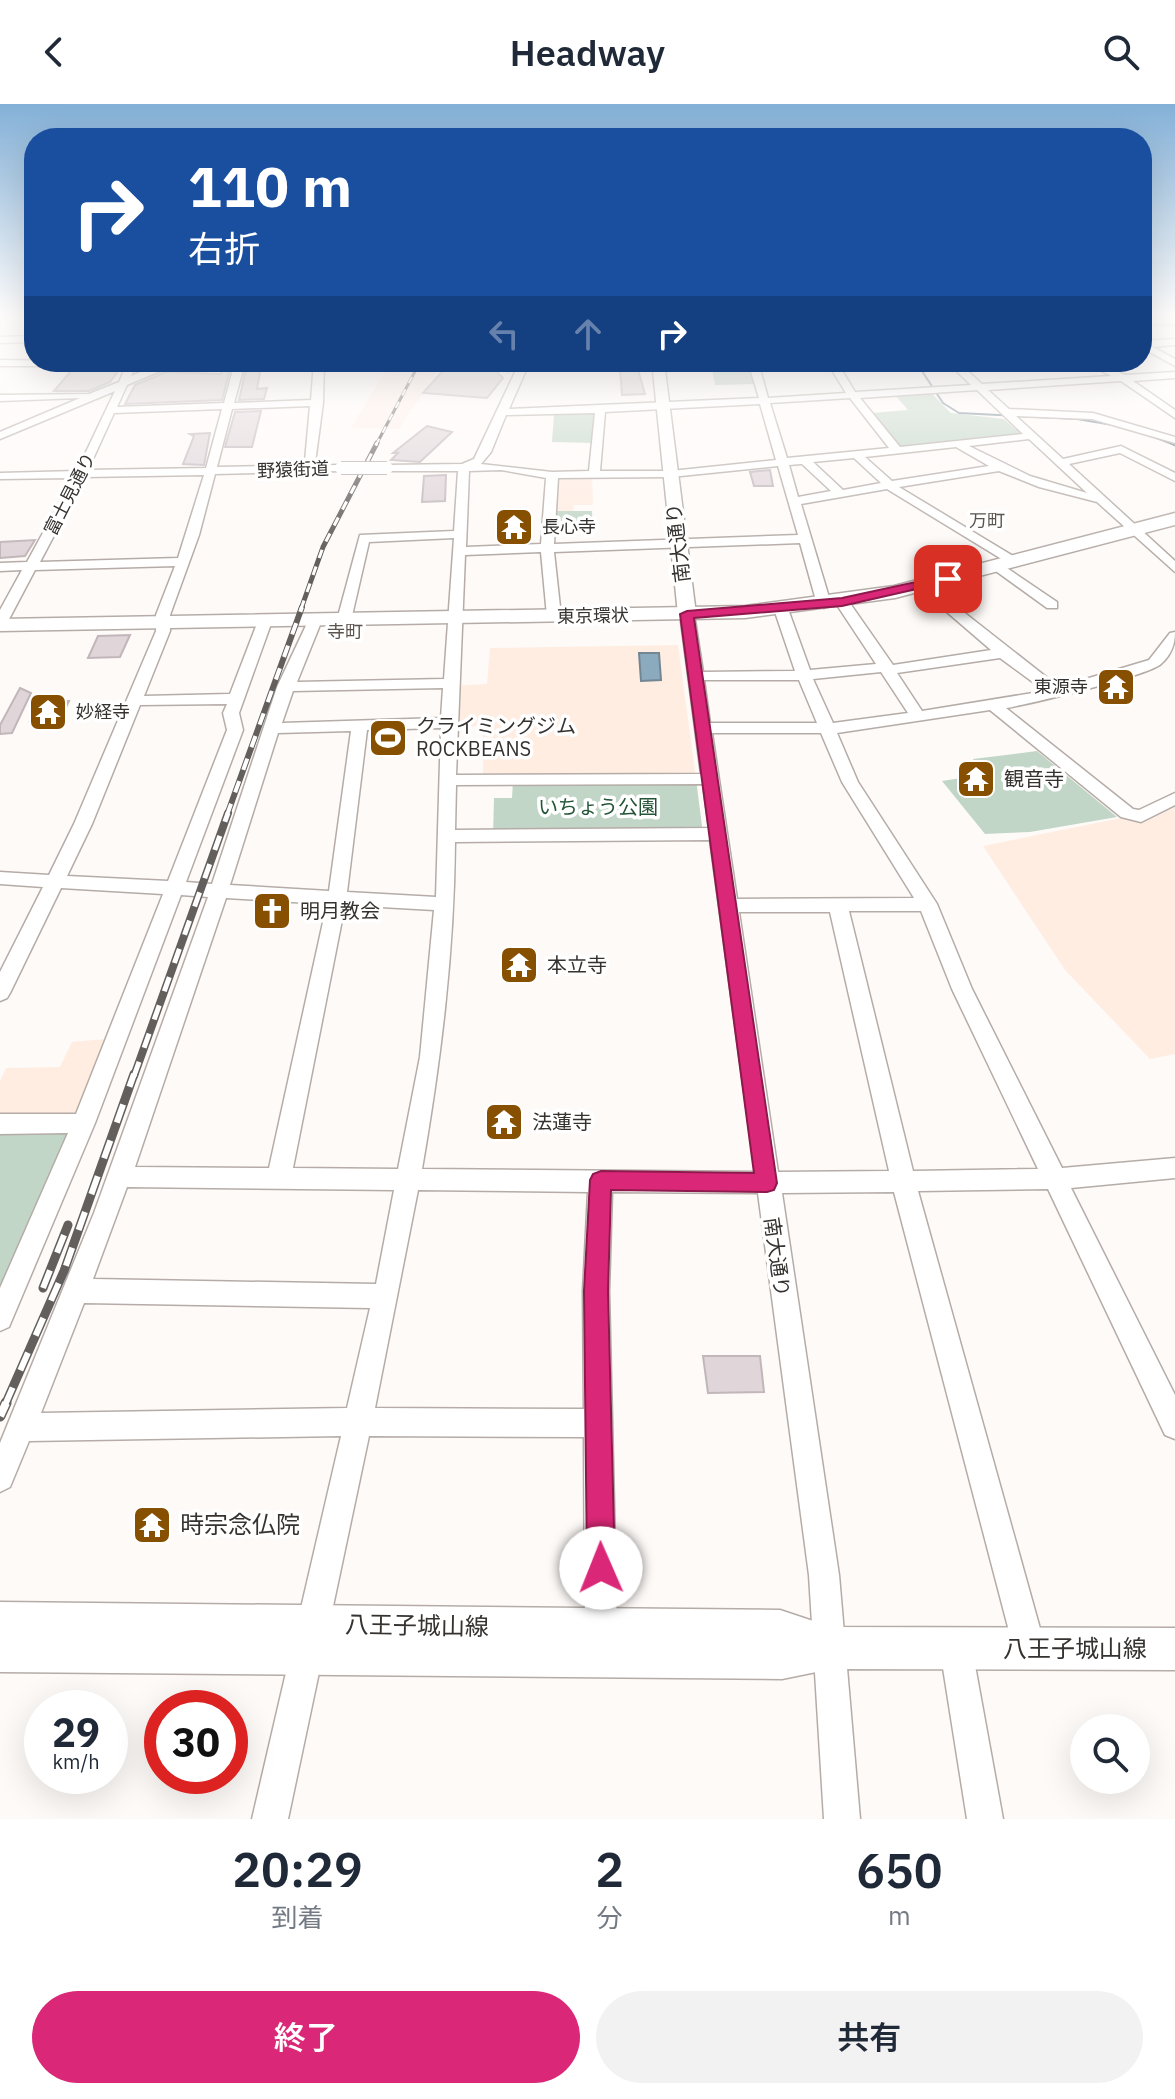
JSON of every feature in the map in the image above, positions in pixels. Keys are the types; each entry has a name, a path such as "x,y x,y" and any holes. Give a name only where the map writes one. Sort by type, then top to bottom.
{"highway":[{"name":"東京環状","path":"0,624 687,614 781,609 833,603 924,585 1175,519"}],"main road":[{"name":"南大通り","path":"662,395 687,614"},
{"name":"八王子城山線","path":"0,1623 310,1639 601,1642 782,1658 831,1648 1175,1649"},
{"name":"八王子城山線","path":"0,1651 310,1639"}],"street":[{"path":"0,398 70,395"},
{"path":"0,436 96,395"},
{"name":"富士見通り","path":"0,624 81,474 119,395"},
{"path":"0,993 56,881 163,631 161,622 184,562 231,395"},
{"path":"311,461 318,395"},
{"name":"野猿街道","path":"0,476 464,467 478,461 501,412 504,395"},
{"path":"763,395 805,539 833,603 888,668 918,716"},
{"path":"501,412 663,407 851,395"},
{"path":"852,395 898,451"},
{"path":"988,395 1175,568"},
{"path":"1147,395 1175,415"},
{"path":"112,410 318,403"},
{"path":"594,475 600,410"},
{"path":"1011,416 1093,416 1175,440"},
{"path":"1011,416 1099,425 1175,450"},
{"path":"270,1819 386,1296 431,1057 448,836 449,723 458,618 464,467 514,468 552,475 671,474 783,465 1031,436"},
{"path":"958,444 997,468 1073,495 1099,499"},
{"path":"1059,463 1114,449 1139,458 1175,478"},
{"path":"1139,458 1175,450"},
{"path":"858,456 891,486 1005,564 1052,605"},
{"path":"806,462 841,494"},
{"path":"794,501 997,468"},
{"path":"552,475 547,548 554,616"},
{"path":"1133,530 1175,548"},
{"path":"344,620 364,538 461,534"},
{"path":"460,551 805,539"},
{"path":"0,567 184,562"},
{"path":"924,585 1003,653 1058,693"},
{"path":"781,609 804,675 850,782 928,904 962,989 1175,1425"},
{"name":"南大通り","path":"687,614 831,1648 842,1819"},
{"path":"0,1477 119,1177 220,891 285,687 315,620"},
{"path":"0,1318 84,1123 175,889 235,730 231,713 265,621"},
{"path":"703,728 826,729 1058,693 1154,663 1175,636"},
{"path":"695,676 804,675 1003,653"},
{"path":"285,687 451,683"},
{"path":"133,701 235,699"},
{"path":"993,705 1127,813 1141,816 1175,798"},
{"path":"271,728 449,723"},
{"path":"279,1177 337,899 360,726"},
{"path":"449,780 710,779"},
{"path":"448,836 717,834"},
{"path":"0,878 444,904"},
{"path":"838,904 903,1179 1030,1650"},
{"path":"727,906 928,904"},
{"path":"0,1124 84,1123"},
{"path":"119,1177 767,1183 1054,1179 1175,1168"},
{"path":"601,1180 596,1291 601,1642"},
{"path":"76,1291 386,1296"},
{"path":"22,1427 358,1422 599,1423"},
{"path":"956,1649 985,1819"}],"shaded area":[{"path":"371,395 421,395 399,429 351,428"},
{"path":"552,475 592,475 593,505 574,505 573,511 550,511"},
{"path":"678,645 696,779 483,780 483,726 449,727 451,686 487,684 490,648"},
{"path":"1175,807 1175,1054 1150,1059 1065,970 983,846 1131,816 1148,820"},
{"path":"117,1038 84,1123 0,1124 0,1081 6,1068 60,1067 72,1042"}],"green space":[{"path":"895,395 933,395 951,413 1004,419 1021,434 901,449 871,413 908,410"},
{"path":"596,412 592,443 552,442 554,414"},
{"path":"550,511 592,511 593,532 549,532"},
{"path":"1037,751 1117,817 1030,832 985,834 942,781 980,775 973,759"},
{"name":"いちょう公園","path":"696,779 703,834 493,836 494,798 512,798 513,780"},
{"path":"0,1130 68,1130 73,1136 0,1302"}],"water":[{"path":"639,653 659,653 661,680 641,681"}],"building":[{"path":"130,395 223,395 222,400 125,404"},
{"path":"240,395 265,395 264,399 239,400"},
{"path":"449,395 489,395 487,398"},
{"path":"261,411 252,447 225,447 235,412"},
{"path":"427,426 452,432 420,462 391,460 398,453 393,453"},
{"path":"210,433 204,465 183,464 194,436 190,434"},
{"path":"770,470 773,486 754,486 750,472"},
{"path":"446,475 445,501 422,502 424,476"},
{"path":"35,540 25,556 0,558 0,542"},
{"path":"130,635 120,657 88,658 98,636"},
{"path":"20,688 31,693 12,733 0,734 0,725"},
{"name":"妙経寺","path":"69,701 60,719 30,721 40,702"},
{"path":"703,1356 760,1356 764,1392 708,1393"}],"waterway":[{"path":"938,395 943,403 959,413 1077,419 1113,425"},
{"path":"1146,434 1175,445 1171,443"}],"railway":[{"path":"376,445 402,395"},
{"path":"301,609 323,547 377,443"},
{"path":"227,815 302,607"},
{"path":"134,1076 228,813"},
{"path":"5,1405 64,1271 134,1074"},
{"path":"43,1288 68,1225"},
{"path":"0,1416 6,1403"}],"place":[{"name":"長心寺","path":"514,527"},
{"name":"東源寺","path":"1116,687"},
{"name":"妙経寺","path":"48,712"},
{"name":"クライミングジム ROCKBEANS","path":"388,738"},
{"name":"観音寺","path":"976,779"},
{"name":"明月教会","path":"272,911"},
{"name":"本立寺","path":"519,965"},
{"name":"法蓮寺","path":"504,1122"},
{"name":"時宗念仏院","path":"152,1525"}],"district":[{"name":"万町","path":"987,521"},
{"name":"寺町","path":"345,632"}],"route":[{"path":"601,1568 596,1291 601,1180 767,1183 687,614 745,612 842,602 948,579"}]}
